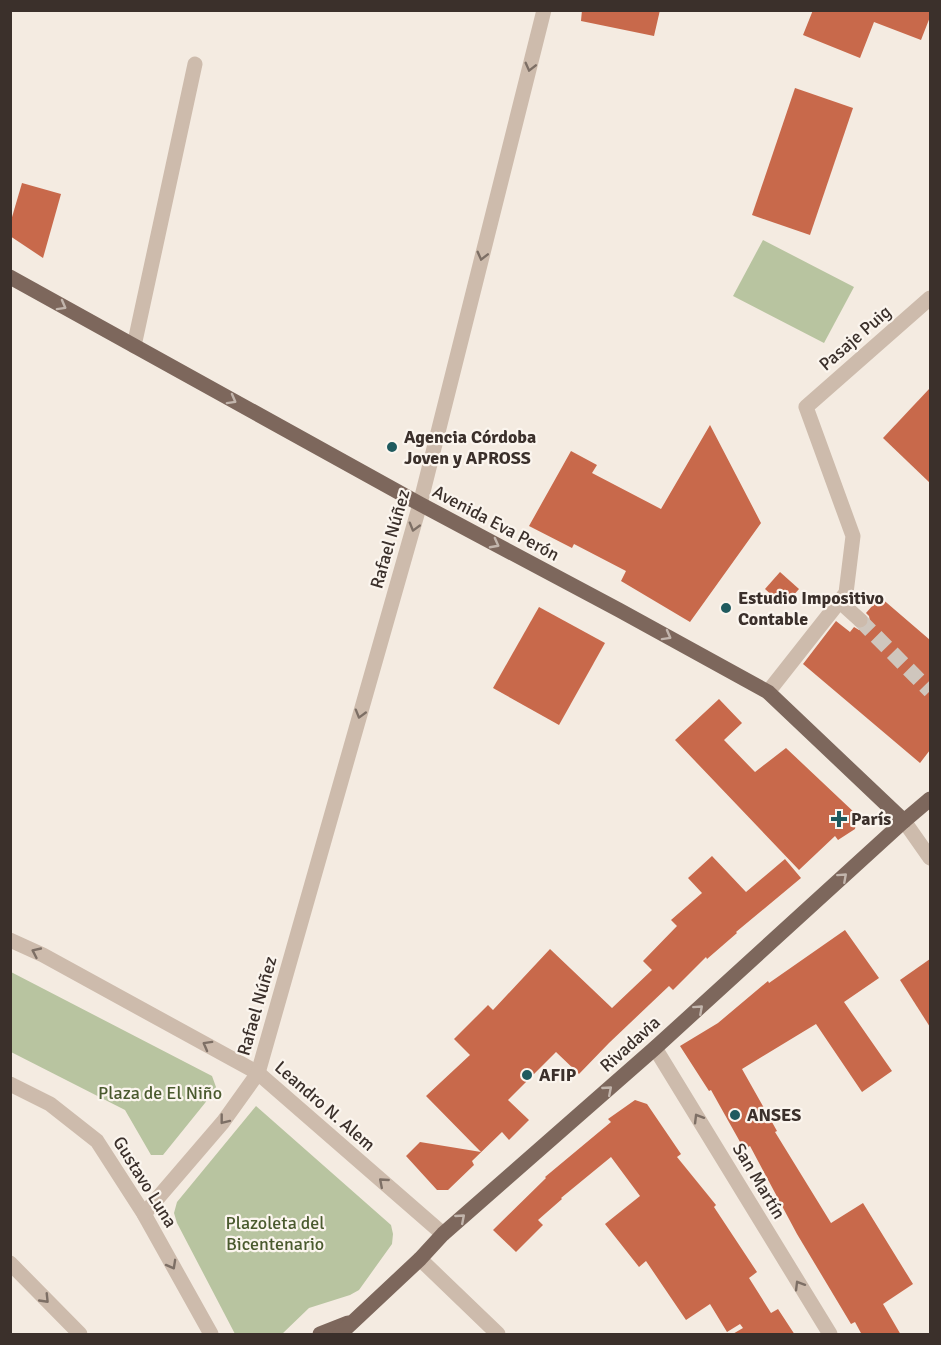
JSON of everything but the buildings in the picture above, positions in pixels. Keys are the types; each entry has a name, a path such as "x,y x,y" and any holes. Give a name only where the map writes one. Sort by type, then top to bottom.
{"main road":[{"name":"Avenida Eva Perón","path":"10,277 420,504 768,692 904,821"},
{"name":"Rivadavia","path":"340,1335 420,1260 443,1234 656,1048 930,799"},
{"path":"320,1335 356,1319"}],"street":[{"name":"Rafael Núñez","path":"144,1214 223,1122 258,1073 420,504 544,10"},
{"path":"134,346 195,64"},
{"name":"Pasaje Puig","path":"839,601 846,593 853,536 806,407 930,298"},
{"path":"768,692 839,601 860,620"},
{"path":"904,821 930,858"},
{"name":"Leandro N. Alem","path":"10,940 43,955 258,1073 443,1234"},
{"name":"San Martín","path":"656,1048 830,1335"},
{"name":"Gustavo Luna","path":"10,1084 50,1104 98,1141 144,1214 211,1335"},
{"path":"420,1260 498,1335"},
{"path":"10,1263 80,1335"}],"green space":[{"path":"763,240 854,287 824,343 733,296"},
{"name":"Plaza de El Niño","path":"11,972 212,1076 216,1087 163,1155 151,1155 125,1110 11,1052"},
{"name":"Plazoleta del Bicentenario","path":"256,1106 391,1225 393,1234 392,1244 359,1290 309,1308 282,1334 235,1334 177,1223 174,1213 177,1202"}],"tunnel":[{"path":"860,620 930,691"}],"place":[{"name":"Agencia Córdoba Joven y APROSS","path":"392,447"},
{"name":"Estudio Impositivo Contable","path":"726,608"},
{"name":"París","path":"839,819"},
{"name":"AFIP","path":"527,1075"},
{"name":"ANSES","path":"735,1115"}]}
